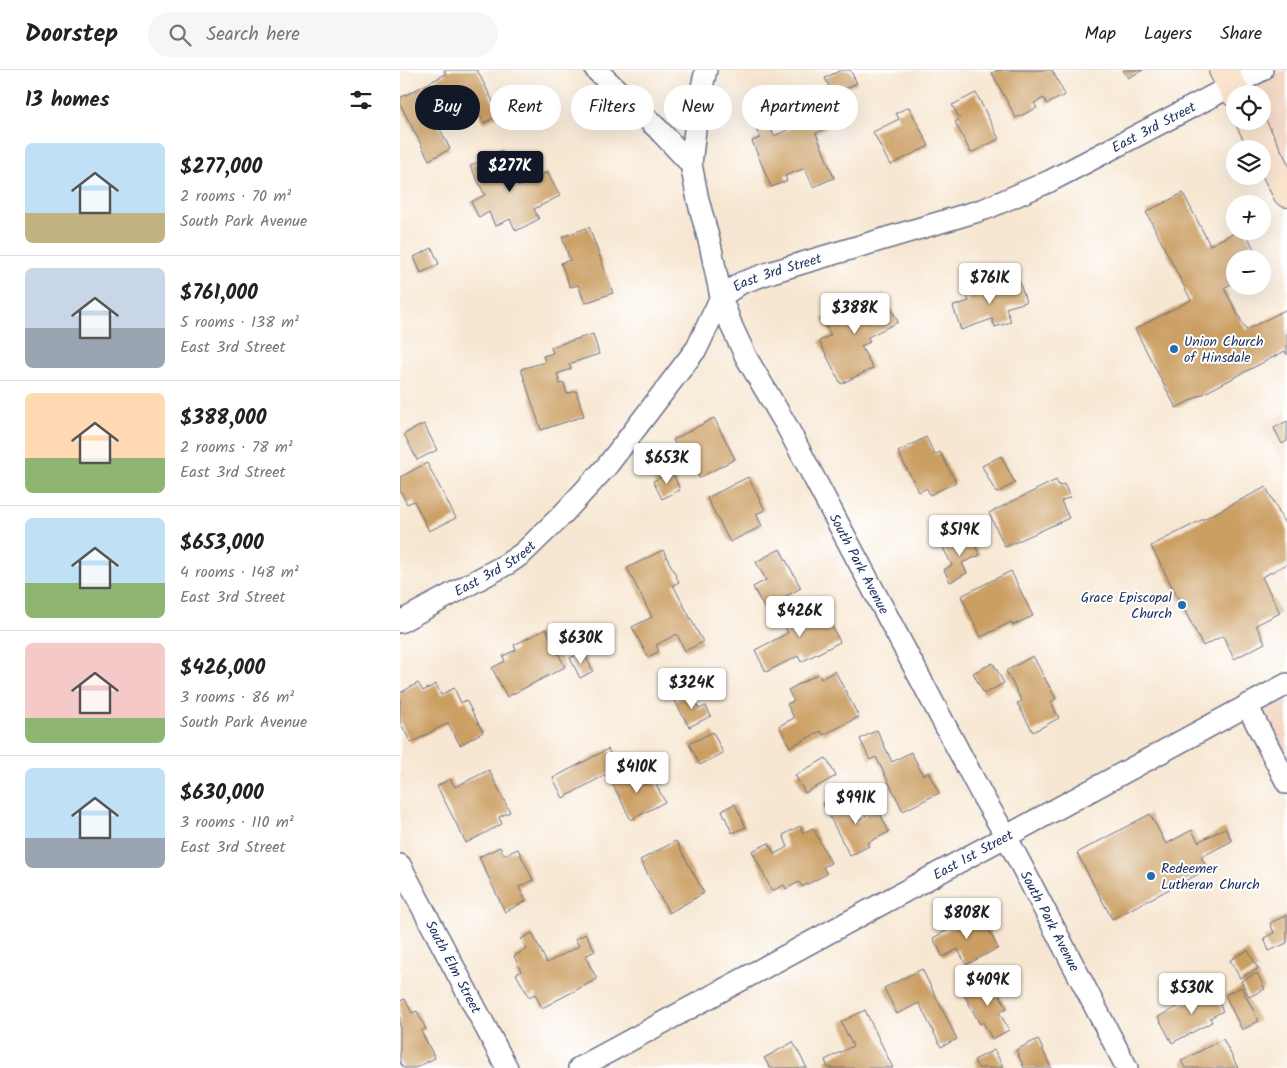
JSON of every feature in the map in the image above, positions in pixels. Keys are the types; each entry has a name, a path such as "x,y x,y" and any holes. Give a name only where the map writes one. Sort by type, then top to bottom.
{"street":[{"path":"596,70 691,164"},
{"name":"South Park Avenue","path":"706,70 698,104 691,164 721,297 732,327 746,357 785,423 983,797 1006,836 1127,1068"},
{"name":"East 3rd Street","path":"400,622 507,564 523,553 562,515 607,466 697,348 721,297 741,283 772,272 985,209 1018,196 1050,181 1230,83 1262,70"},
{"path":"1255,130 1287,193"},
{"name":"East 1st Street","path":"579,1068 1287,684"},
{"path":"1247,706 1287,783"},
{"name":"South Elm Street","path":"400,865 507,1068"}],"shaded area":[{"path":"1287,70 1287,177 1266,130 1271,130 1271,85 1255,85"},
{"path":"1287,412 1287,471 1262,425"},
{"path":"1287,692 1287,766 1256,708"}],"building":[{"path":"444,70 477,70 490,95 490,120 484,123 480,116 480,85 425,85 446,74"},
{"path":"841,70 850,70 857,83 853,85 828,85 825,78"},
{"path":"999,70 1052,70 1065,95 1047,104 1044,98 1034,103 1037,108 1016,118 992,73"},
{"path":"1123,70 1143,70 1128,78"},
{"path":"415,90 415,130 440,130 450,149 429,160 400,104 400,98"},
{"path":"976,93 999,139 971,153 955,122 960,119 952,105"},
{"path":"909,107 929,146 890,165 873,132 899,119 896,113"},
{"path":"756,130 772,130 774,136 787,130 823,130 816,133 834,178 813,187 805,168 785,176 787,181 771,187 752,141 760,138"},
{"path":"502,150 512,169 510,170 518,187 547,172 560,196 534,209 539,219 516,231 510,219 495,226 489,212 479,218 471,202 485,195 470,166"},
{"name":"Union Church of Hinsdale","path":"1183,193 1210,245 1226,237 1226,240 1250,240 1254,250 1226,250 1226,287 1224,288 1226,295 1246,330 1287,309 1287,355 1285,351 1176,408 1135,329 1191,300 1146,212"},
{"path":"589,227 613,293 585,303 578,285 570,287 561,263 570,260 562,237"},
{"path":"432,248 439,264 421,273 414,257"},
{"path":"1018,277 1026,302 1006,308 1011,322 995,327 992,319 961,330 953,306 969,301 967,295"},
{"path":"884,294 898,322 868,337 870,342 861,346 873,368 841,384 819,341 831,335 822,319 866,296 869,302"},
{"path":"593,334 599,354 569,364 571,369 557,374 560,384 564,383 567,394 576,391 584,416 541,430 521,369 545,362 543,356 553,353 551,347"},
{"path":"714,418 735,459 699,478 694,468 683,474 674,456 680,453 673,440"},
{"path":"1287,421 1287,441 1282,444 1274,428"},
{"path":"424,424 437,450 417,460 404,434"},
{"path":"926,437 935,455 940,452 956,482 930,495 927,488 919,492 898,452"},
{"path":"1001,456 1015,483 996,493 982,466"},
{"path":"427,463 456,518 429,531 414,501 407,504 400,490 400,477"},
{"path":"672,472 680,490 662,499 653,481"},
{"path":"748,477 765,510 756,514 762,526 730,542 707,498"},
{"path":"1056,480 1059,486 1064,484 1070,497 1061,501 1069,518 1005,547 989,513"},
{"name":"Grace Episcopal Church","path":"1266,487 1287,528 1287,564 1262,577 1280,613 1256,625 1265,643 1234,659 1223,636 1203,646 1151,546"},
{"path":"969,535 980,555 962,563 967,573 950,582 944,570 952,565 943,548"},
{"path":"780,549 801,588 764,608 753,587 766,580 756,562"},
{"path":"663,550 679,582 673,585 703,642 685,651 677,634 656,645 659,651 648,657 632,627 652,617 627,568"},
{"path":"1011,571 1033,616 1013,625 1011,622 981,637 961,596"},
{"path":"808,605 810,610 821,605 840,642 801,662 798,656 766,672 755,650 788,633 781,618"},
{"path":"546,629 565,667 507,697 492,668 505,661 503,656 516,650 514,645"},
{"path":"583,652 593,671 580,678 570,658"},
{"path":"1033,656 1056,699 1051,702 1059,718 1033,732 1017,703 1022,701 1006,671"},
{"path":"993,663 1004,683 984,694 973,673"},
{"path":"835,671 859,717 823,735 821,731 790,747 779,726 794,718 787,704 794,701 788,690 818,674 821,679"},
{"path":"418,683 423,691 436,684 441,695 454,688 461,703 466,700 483,732 460,745 448,723 411,743 400,722 400,693"},
{"path":"691,693 699,709 706,706 711,716 689,727 675,701"},
{"path":"877,730 892,762 911,752 923,775 928,772 939,793 903,811 876,757 870,760 860,739"},
{"path":"713,732 723,753 700,765 689,744"},
{"path":"608,749 618,768 563,798 553,778"},
{"path":"826,758 836,776 805,793 795,775"},
{"path":"632,768 642,786 654,780 665,802 631,820 610,779"},
{"path":"489,770 510,812 499,817 502,824 466,843 437,786 450,779 455,787"},
{"path":"841,795 855,822 866,816 863,809 875,803 889,832 867,843 869,846 850,856 823,804"},
{"path":"735,804 746,827 732,833 722,810"},
{"name":"Redeemer Lutheran Church","path":"1150,814 1166,844 1192,830 1198,842 1225,828 1232,841 1201,857 1208,869 1112,919 1077,853"},
{"path":"800,826 803,833 813,828 831,863 823,867 827,874 802,887 799,882 786,889 784,885 772,891 752,851 769,843 774,854 788,847 783,835"},
{"path":"676,841 704,893 669,913 640,860"},
{"path":"500,847 504,855 518,849 533,880 519,887 526,901 505,912 479,857"},
{"path":"980,913 998,948 966,965 958,949 943,957 933,938"},
{"path":"1287,915 1287,943 1269,951 1264,938 1274,933 1270,923"},
{"path":"532,933 547,963 579,946 575,939 586,934 595,951 585,956 597,979 542,1008 535,994 529,997 516,974 521,971 514,956 527,949 521,939"},
{"path":"1248,950 1258,969 1240,978 1230,960"},
{"path":"922,969 957,1039 941,1047 919,1003 897,1014 884,988"},
{"path":"1257,973 1265,989 1249,997 1241,981"},
{"path":"990,978 1007,1008 999,1012 1009,1030 992,1039 983,1022 980,1024 963,993"},
{"path":"1217,986 1222,995 1216,997 1223,1011 1210,1018 1212,1022 1172,1043 1158,1017"},
{"path":"1241,987 1259,1021 1242,1030 1225,995"},
{"path":"405,999 412,1013 417,1011 426,1029 421,1031 435,1058 415,1068 403,1068 400,1062 400,1001"},
{"path":"865,1010 893,1068 828,1068 825,1060 853,1046 841,1022"},
{"path":"1038,1039 1051,1068 1024,1068 1016,1050"},
{"path":"1223,1039 1238,1068 1185,1068 1181,1061"},
{"path":"793,1042 807,1068 770,1068 764,1058"},
{"path":"994,1050 1003,1066 1000,1068 978,1068 974,1060"}],"place":[{"name":"Union Church of Hinsdale","path":"1174,349"},
{"name":"Grace Episcopal Church","path":"1182,605"},
{"name":"Redeemer Lutheran Church","path":"1151,876"}]}
